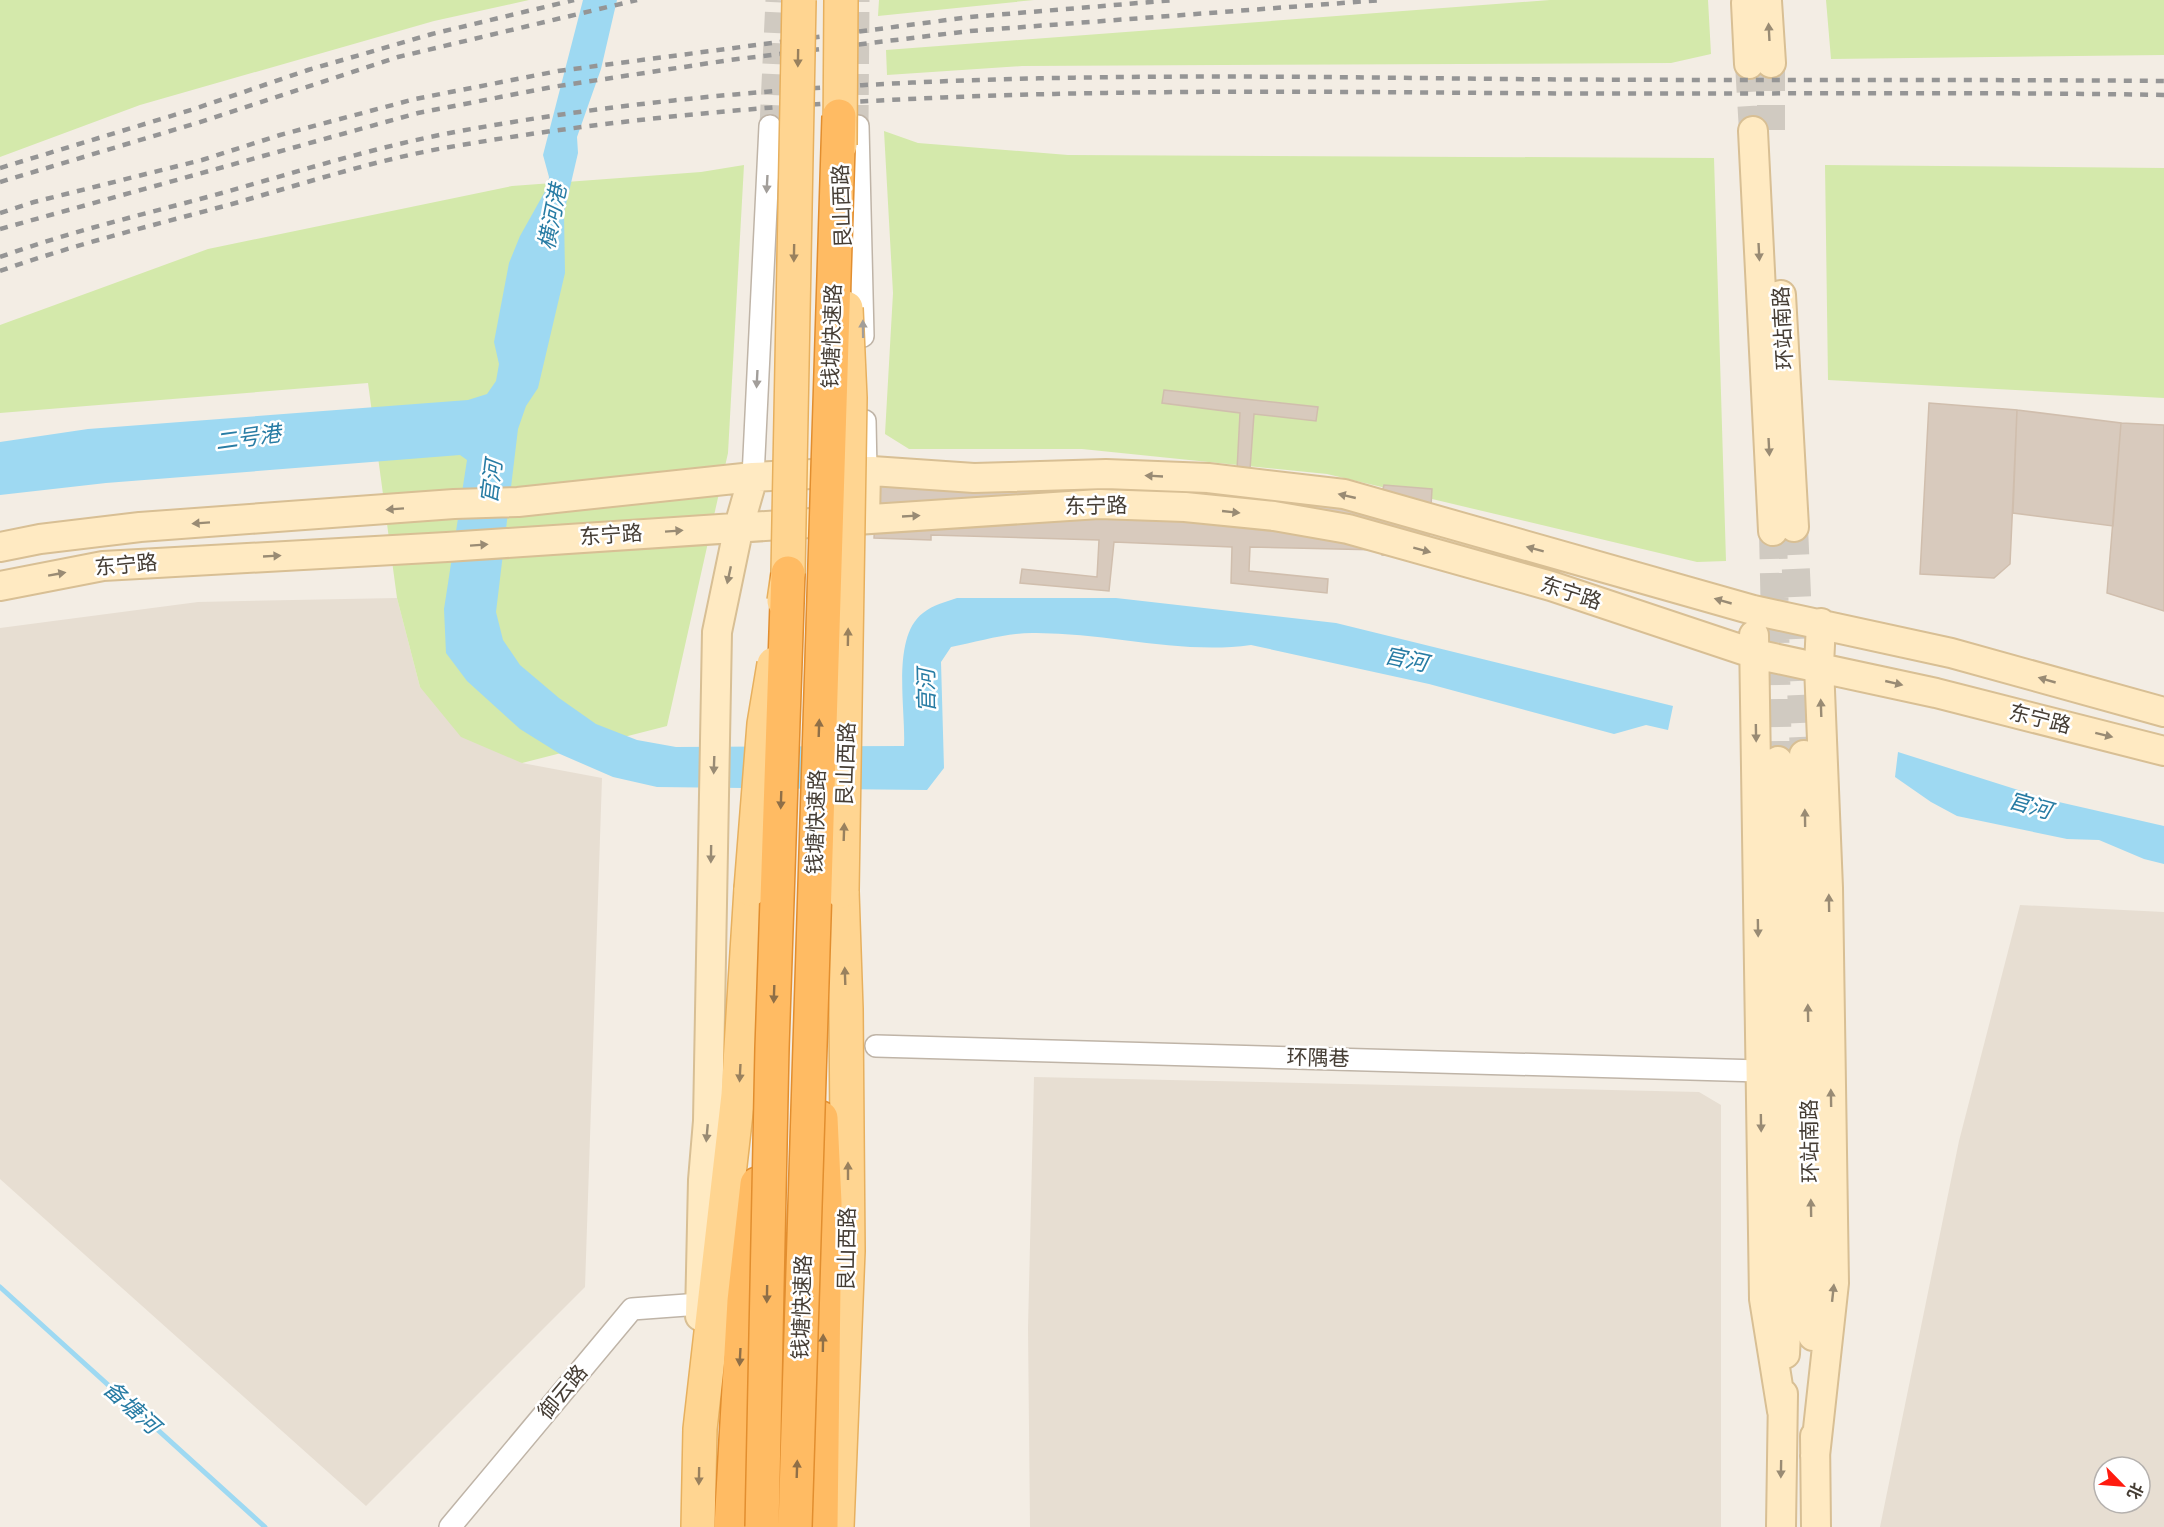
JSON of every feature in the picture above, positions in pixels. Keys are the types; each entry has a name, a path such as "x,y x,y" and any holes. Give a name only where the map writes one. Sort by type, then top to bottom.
{"highway":[{"name":"钱塘快速路","path":"795,1527 813,921 848,121"},
{"name":"钱塘快速路","path":"762,1527 772,1048 788,573"},
{"path":"813,921 825,1203 821,1527"},
{"path":"731,1527 744,1300 772,1048"}],"main road":[{"path":"700,1429 738,1095 764,724 788,573 799,0"},
{"name":"艮山西路","path":"837,1527 848,1251 846,1009 842,891 850,398 848,121 841,0"},
{"path":"1756,2 1760,63"},
{"name":"环站南路","path":"1762,130 1784,529"},
{"path":"865,519 866,471"},
{"name":"东宁路","path":"0,547 40,539 140,527 453,504 518,502 753,477 866,471 974,477 1106,474 1196,478 1344,494 1753,610 1951,653 2164,712"},
{"path":"698,1527 700,1304 703,1180 708,1121 717,632 739,526 753,477"},
{"name":"东宁路","path":"0,586 103,566 447,547 1099,504 1185,507 1274,516 1348,529 1529,580 1755,654 1819,666 2164,751"},
{"path":"1753,610 1764,1299 1782,1411"},
{"path":"1815,1456 1834,1283 1828,888 1819,666 1821,623"},
{"name":"环站南路","path":"1780,1527 1782,1411 1788,1291 1791,758 1816,1527"}],"street":[{"name":"艮山西路","path":"848,121 866,471"},
{"path":"753,477 770,126"},
{"name":"环隅巷","path":"876,1046 1760,1071"},
{"name":"御云路","path":"450,1527 632,1309 700,1304"}],"shaded area":[{"path":"397,598 420,687 522,763 602,778 585,1287 366,1506 0,1179 0,628 198,602"},
{"path":"2020,905 2164,912 2164,1527 1880,1527 1959,1141"},
{"path":"1034,1077 1699,1092 1721,1105 1721,1527 1030,1527 1028,1328"}],"green space":[{"path":"0,0 529,0 434,21 140,105 0,157"},
{"path":"879,0 1034,0 878,16"},
{"path":"1550,0 1708,0 1711,54 1671,63 1022,66 887,75 886,50"},
{"path":"1826,0 2164,0 2164,55 1831,59"},
{"path":"884,131 918,143 1068,155 1714,158 1726,561 1697,562 1327,474 1082,449 909,449 885,434 893,293"},
{"path":"744,165 728,453 667,726 522,763 461,737 420,687 397,598 368,383 0,413 0,325 208,249 512,186 701,172"},
{"path":"1825,165 2164,168 2164,398 1828,380"}],"water":[{"path":"583,0 617,0 601,69 577,137 578,153 564,213 565,273 538,388 526,406 518,429 496,612 503,640 520,665 559,698 596,724 637,740 676,747 904,746 903,656 913,624 927,610 957,598 1116,598 1336,623 1673,706 1668,730 1646,725 1614,734 1429,684 1251,645 1197,647 1087,636 1022,633 951,647 941,662 944,768 927,790 657,787 613,777 560,754 520,729 467,681 446,653 444,609 467,460 460,455 106,483 0,495 0,442 88,429 468,400 487,394 496,381 499,364 494,342 509,263 520,236 548,186 549,177 543,155"},
{"name":"官河","path":"1898,752 2050,800 2164,826 2164,864 2144,859 2099,840 2067,839 1957,816 1931,802 1895,777"}],"building":[{"path":"1164,390 1318,407 1316,421 1254,414 1249,483 1383,489 1384,485 1432,489 1428,558 1382,555 1381,550 1250,547 1249,571 1328,579 1327,593 1231,583 1232,547 1114,542 1109,591 1020,583 1022,569 1097,577 1099,540 931,535 931,540 874,538 878,473 1236,489 1240,413 1162,403"},
{"path":"1929,403 2017,410 2010,564 1994,578 1920,574"},
{"path":"2017,410 2121,423 2113,526 2013,513"},
{"path":"2121,423 2164,425 2164,611 2107,593"}],"waterway":[{"name":"备塘河","path":"0,1287 265,1527"}],"tunnel":[{"path":"770,126 776,0"},
{"path":"858,126 859,0"},
{"path":"1771,63 1771,130"},
{"path":"1749,64 1753,131"},
{"path":"1794,527 1804,755"},
{"path":"1773,531 1778,761"}],"railway":[{"path":"0,168 194,109 308,70 432,34 574,0"},
{"path":"0,182 197,123 398,57 637,0"},
{"path":"0,213 34,202 202,160 280,135 415,99 558,71 970,17 1175,0"},
{"path":"0,229 418,113 552,87 730,60 970,31 1382,0"},
{"path":"0,257 100,226 359,154 423,139 585,111 716,96 847,86 1110,77 2164,81"},
{"path":"0,271 115,235 417,153 574,128 705,113 836,103 1100,93 2164,95"}],"water label":[{"name":"横河港","path":"552,217"},
{"name":"二号港","path":"248,437"}]}
